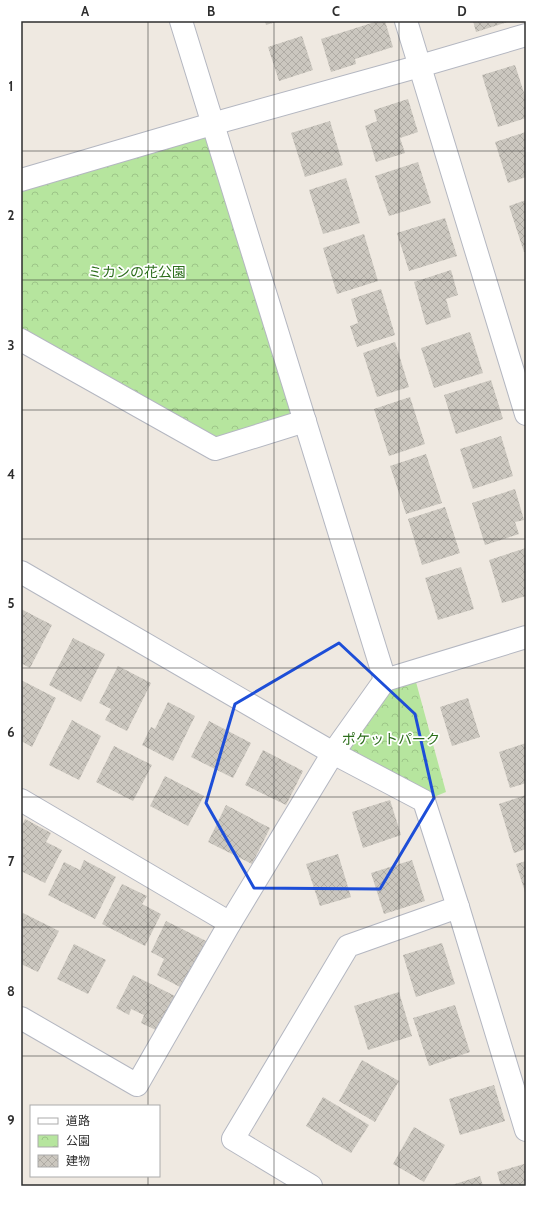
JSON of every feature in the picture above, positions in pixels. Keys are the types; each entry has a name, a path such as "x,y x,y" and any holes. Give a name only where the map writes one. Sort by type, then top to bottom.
{"street":[{"path":"181,21 385,680"},
{"path":"406,21 526,414"},
{"path":"21,180 526,35"},
{"path":"21,340 215,449 305,421"},
{"path":"21,572 333,753 424,802 458,907 526,1130"},
{"path":"21,1018 137,1085 230,923 333,753 385,680 526,637"},
{"path":"21,800 230,923"},
{"path":"311,1186 233,1139 348,946 458,907"}],"highlighted area":[{"path":"339,643 415,714 434,798 380,889 254,888 206,803 235,704"}],"green space":[{"name":"ミカンの花公園","path":"212,124 305,421 215,449 21,340 21,180"},
{"name":"ポケットパーク","path":"413,671 446,792 424,801 333,753 385,680"}],"building":[{"path":"265,21 279,21 266,25"},
{"path":"378,21 385,21 393,47 355,59 356,64 331,72 321,39"},
{"path":"473,21 511,21 476,32"},
{"path":"302,36 313,70 279,81 268,47"},
{"path":"515,65 526,99 526,118 498,127 482,75"},
{"path":"408,99 418,132 400,138 405,153 376,162 365,126 377,121 374,110"},
{"path":"330,121 343,165 305,177 291,133"},
{"path":"526,132 526,177 508,183 495,142"},
{"path":"418,162 431,203 389,216 375,176"},
{"path":"346,178 360,223 323,234 309,190"},
{"path":"526,200 526,251 524,252 509,206"},
{"path":"445,218 457,256 409,271 397,233"},
{"path":"364,234 378,281 337,294 323,248"},
{"path":"451,270 458,295 446,299 451,317 426,325 414,282"},
{"path":"381,289 395,335 357,347 350,326 358,323 351,299"},
{"path":"470,332 483,373 434,388 421,348"},
{"path":"395,342 409,387 377,397 363,353"},
{"path":"491,380 503,419 456,434 444,395"},
{"path":"410,397 425,444 389,456 374,409"},
{"path":"501,436 513,476 473,489 460,449"},
{"path":"426,454 442,503 406,514 390,466"},
{"path":"515,489 524,520 515,522 519,534 485,545 472,503"},
{"path":"445,507 460,553 422,565 408,519"},
{"path":"526,548 526,596 502,603 489,560"},
{"path":"461,567 474,609 438,620 425,578"},
{"path":"21,609 52,625 30,668 21,663"},
{"path":"73,638 105,654 81,702 49,685"},
{"path":"118,666 151,683 127,731 105,720 111,709 99,703"},
{"path":"21,680 56,698 32,747 21,741"},
{"path":"468,698 480,737 452,746 440,707"},
{"path":"168,702 195,716 173,761 142,745 151,727 155,729"},
{"path":"72,720 101,736 79,780 49,765"},
{"path":"209,721 251,743 233,778 191,757"},
{"path":"526,743 526,783 510,788 499,752"},
{"path":"114,746 152,765 133,801 96,782"},
{"path":"263,750 303,771 286,805 245,785"},
{"path":"165,776 204,796 188,826 150,806"},
{"path":"526,795 526,849 514,853 499,804"},
{"path":"390,800 401,835 363,848 352,812"},
{"path":"226,805 270,828 252,864 208,842"},
{"path":"25,819 51,833 46,842 62,850 45,883 21,871 21,828"},
{"path":"338,854 351,897 320,906 306,864"},
{"path":"84,860 116,877 95,919 48,895 64,862 80,870"},
{"path":"412,860 425,901 384,914 371,873"},
{"path":"526,861 526,895 516,864"},
{"path":"122,884 147,896 142,904 161,914 145,946 102,924"},
{"path":"23,913 59,931 38,972 21,964 21,916"},
{"path":"166,921 206,941 182,988 157,975 164,959 151,952"},
{"path":"442,943 455,984 416,997 403,955"},
{"path":"74,944 106,960 88,994 57,979"},
{"path":"133,975 175,996 158,1031 141,1023 144,1015 131,1009 129,1015 116,1008"},
{"path":"399,992 412,1036 368,1050 354,1006"},
{"path":"455,1005 470,1052 429,1066 413,1018"},
{"path":"362,1060 399,1081 375,1122 339,1101"},
{"path":"494,1085 505,1121 460,1135 449,1099"},
{"path":"323,1097 369,1125 351,1153 306,1126"},
{"path":"414,1127 445,1145 424,1182 393,1164"},
{"path":"524,1164 526,1170 526,1186 501,1186 497,1172"},
{"path":"480,1176 483,1186 449,1186"}]}
